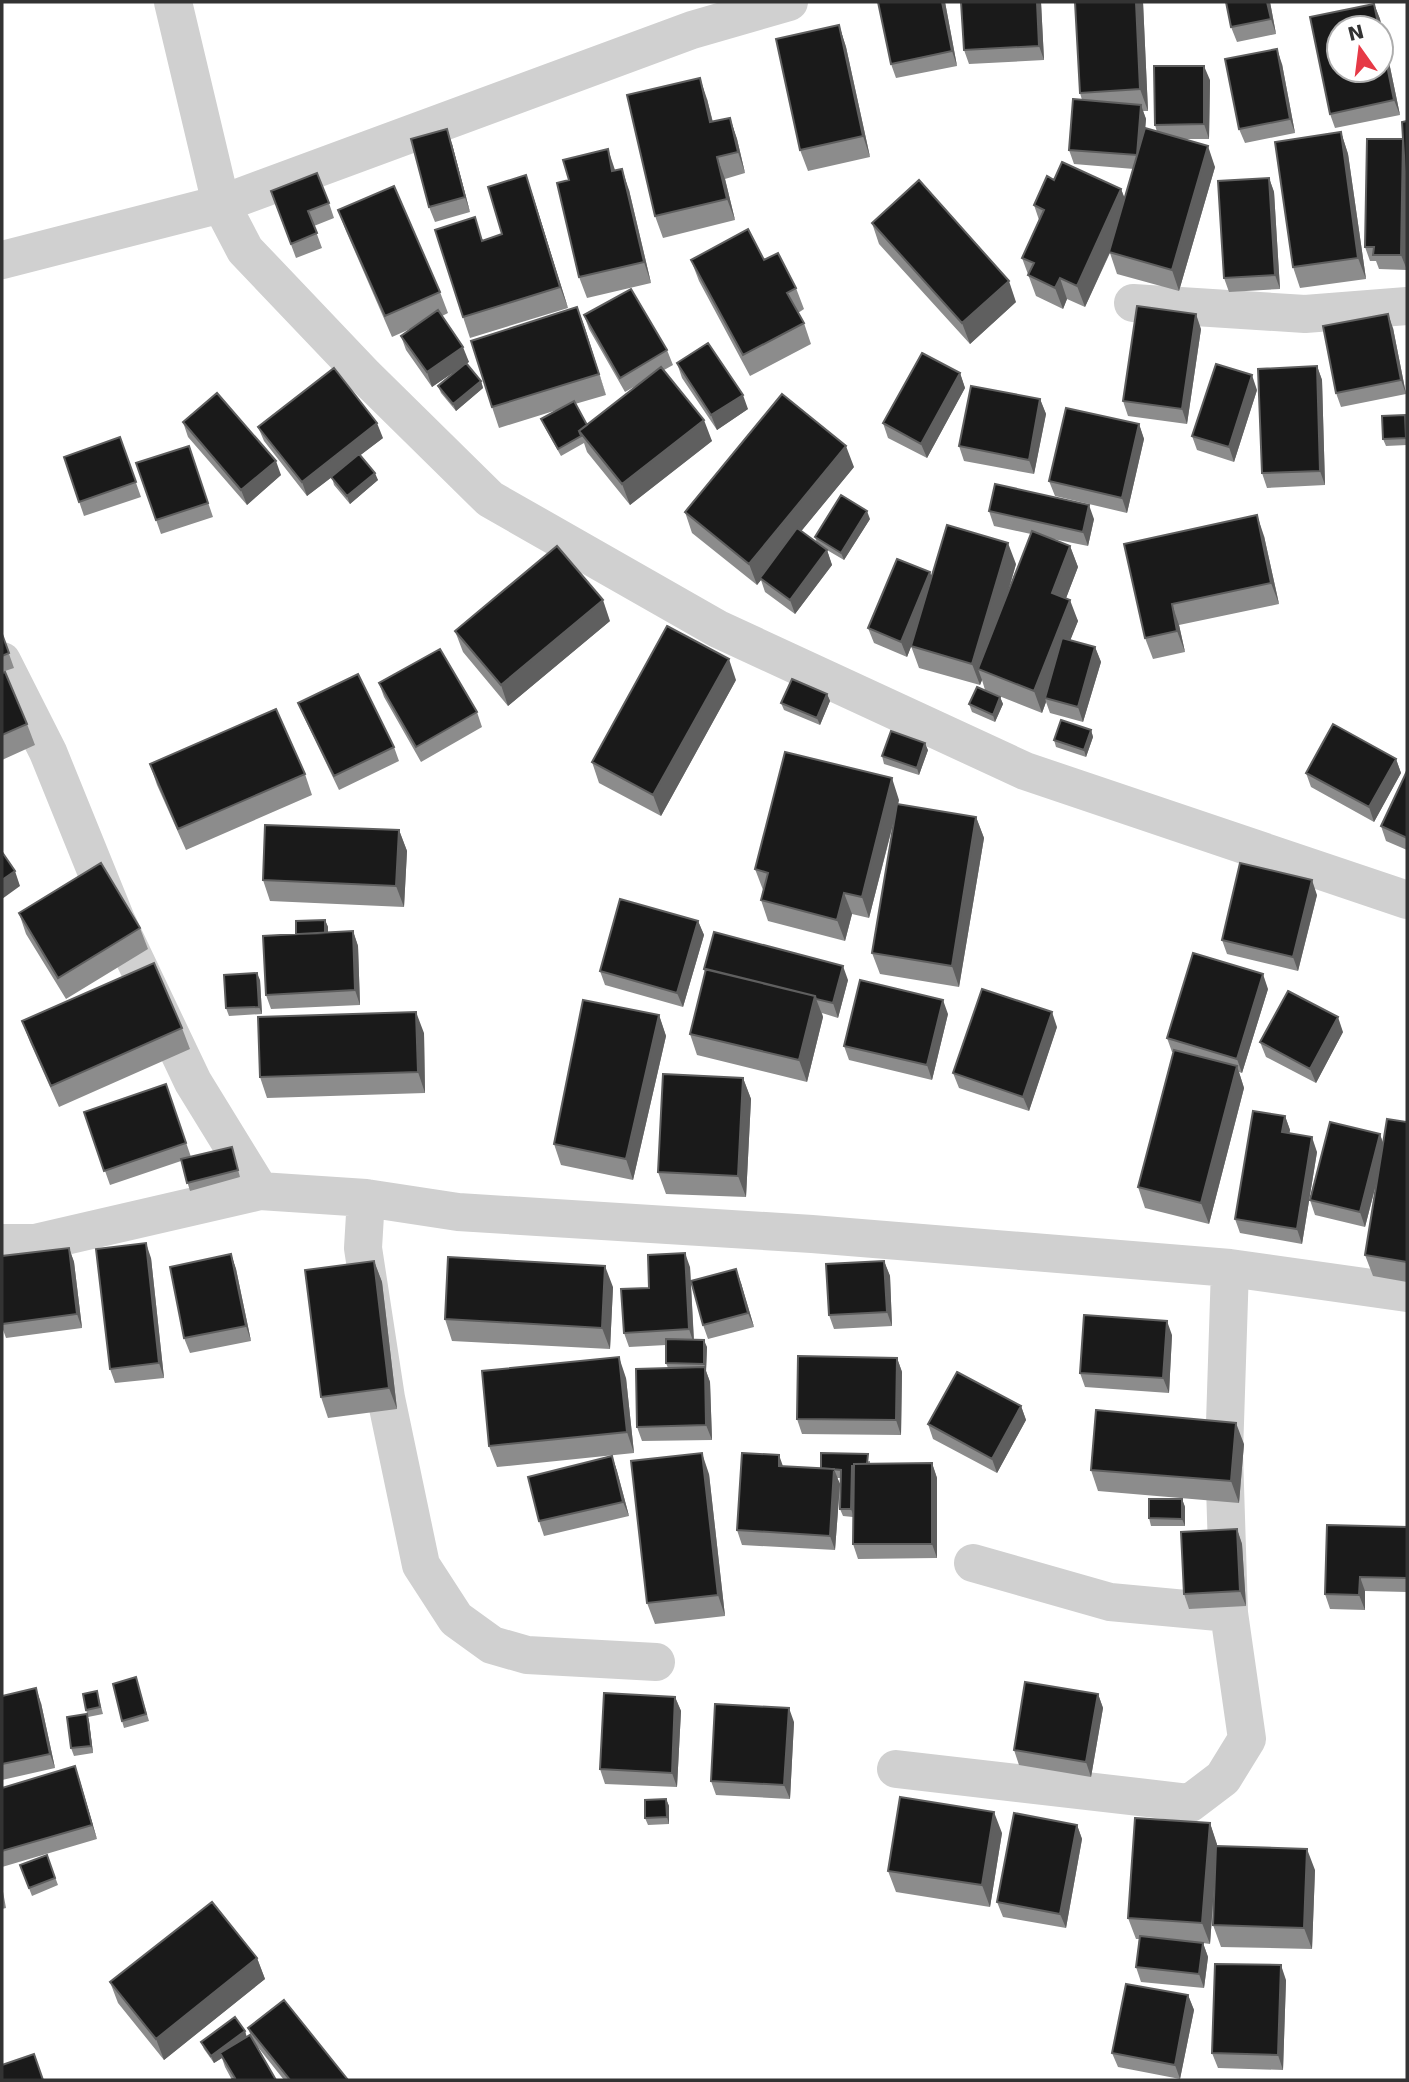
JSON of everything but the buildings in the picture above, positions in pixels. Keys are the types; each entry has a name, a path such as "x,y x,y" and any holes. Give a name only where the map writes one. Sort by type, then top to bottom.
{"street":[{"path":"173,2 221,204 245,250 365,376 490,499 718,629 1025,771 1407,900"},
{"path":"2,260 221,204 692,30 789,2"},
{"path":"1133,303 1305,314 1407,306"},
{"path":"2,662 48,752 116,920 193,1082 260,1191"},
{"path":"2,1243 35,1243 260,1191 366,1198 458,1212 812,1234 1230,1269 1407,1293"},
{"path":"366,1198 363,1248 386,1398 421,1565 456,1619 492,1645 527,1655 656,1662"},
{"path":"896,1769 1190,1803 1223,1778 1247,1739 1230,1613 1224,1454 1230,1269"},
{"path":"973,1563 1110,1602 1230,1613"}]}
